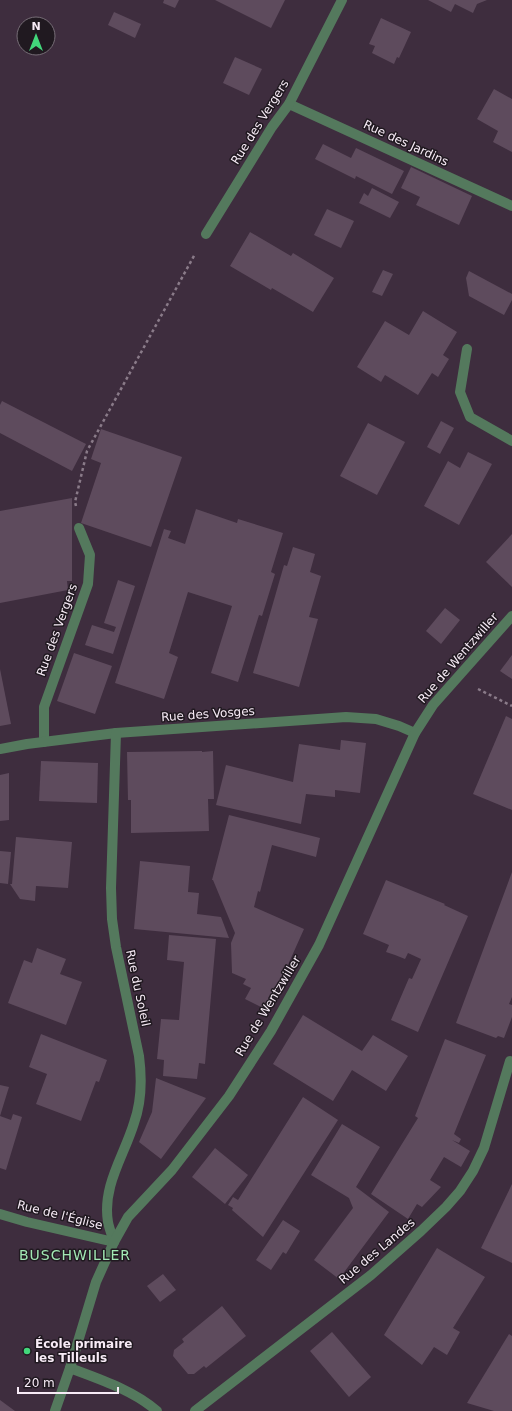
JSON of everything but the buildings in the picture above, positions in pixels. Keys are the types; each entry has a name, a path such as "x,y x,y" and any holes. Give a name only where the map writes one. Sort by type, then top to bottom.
{"street":[{"name":"Rue des Vergers","path":"206,234 272,127 289,104 342,0"},
{"name":"Rue des Jardins","path":"289,104 512,206"},
{"path":"467,348 460,392 470,417 512,441"},
{"name":"Rue des Vergers","path":"44,742 44,707 88,584 90,555 79,528"},
{"name":"Rue de Wentzwiller","path":"55,1411 70,1368 96,1282 114,1242 128,1216 172,1170 229,1096 271,1031 319,946 415,733 433,705 512,616"},
{"name":"Rue des Vosges","path":"0,749 116,733 346,717 376,719 415,733"},
{"name":"Rue du Soleil","path":"114,1242 108,1222 107,1201 109,1186 134,1123 140,1097 141,1075 139,1056 116,947 112,919 111,888 116,733"},
{"name":"Rue des Landes","path":"195,1411 371,1275 421,1232 446,1207 460,1191 484,1148 510,1061"},
{"name":"Rue de l'Église","path":"0,1214 27,1222 114,1242"},
{"path":"70,1368 124,1390 148,1403 157,1411"}],"path":[{"path":"79,528 75,502 87,450 206,234"},
{"path":"456,678 512,706"}],"place":[{"name":"École primaire les Tilleuls","path":"27,1351"}],"district":[{"name":"BUSCHWILLER","path":"75,1255"}]}
